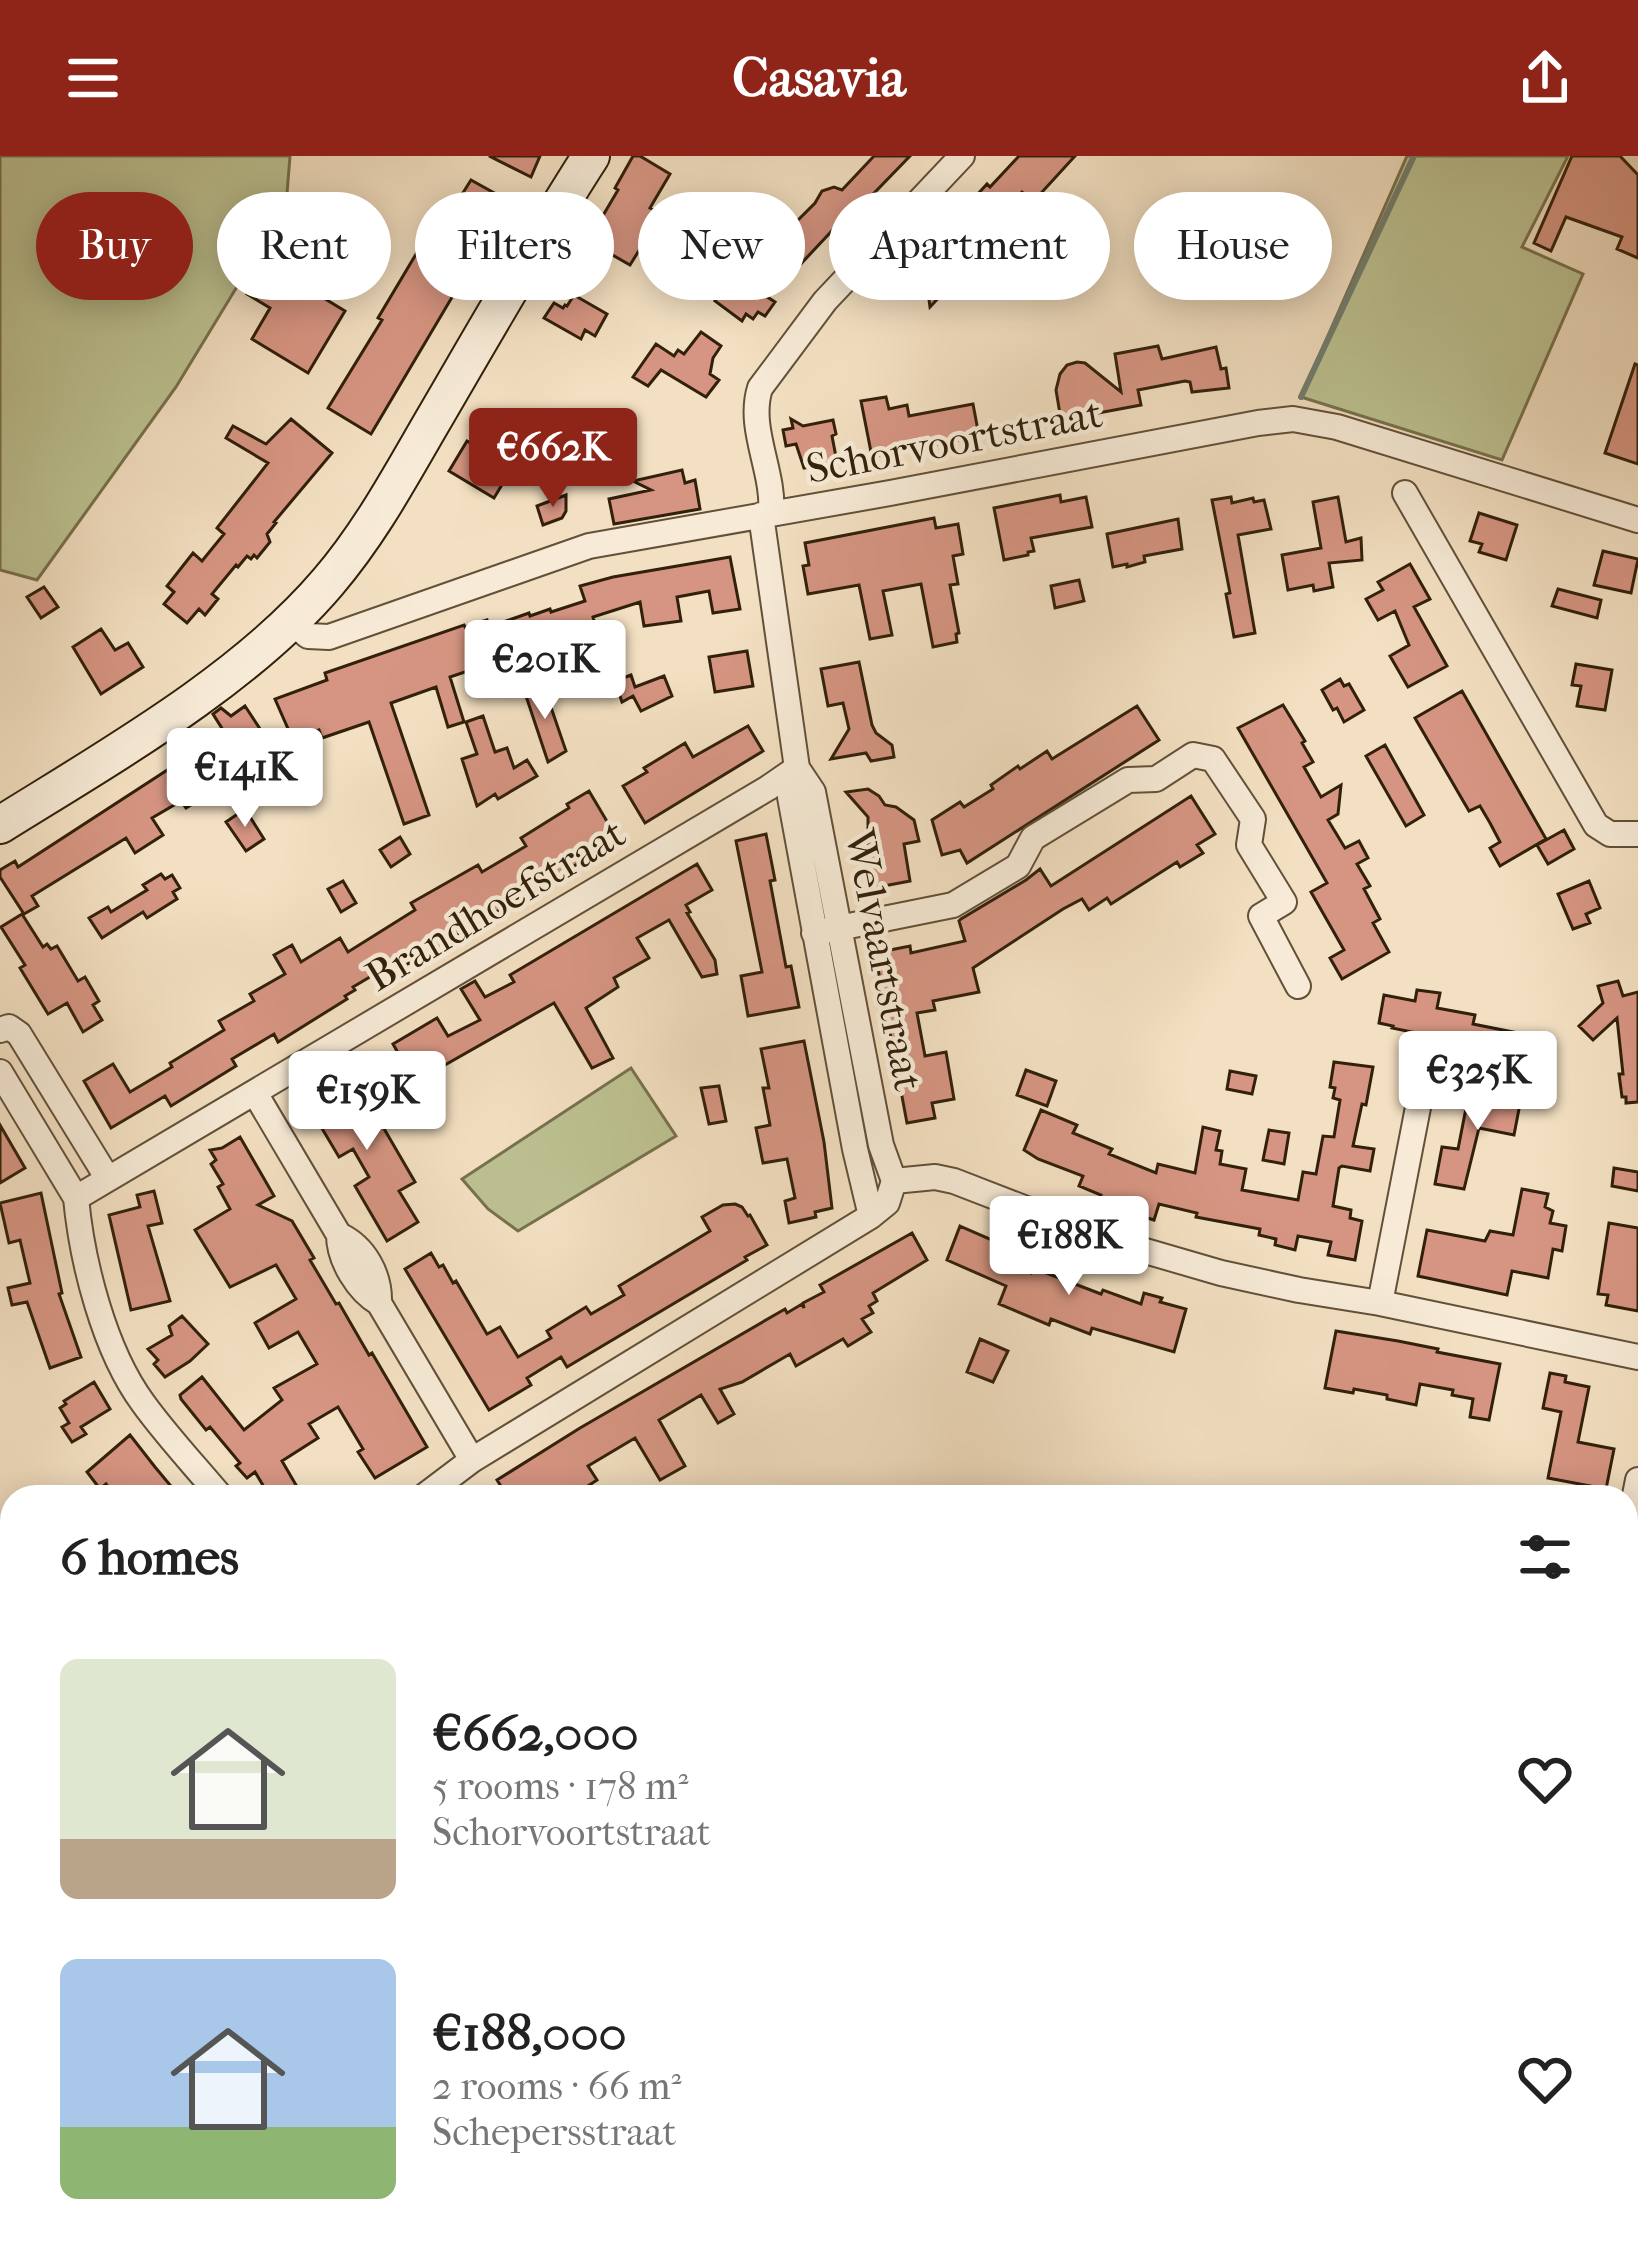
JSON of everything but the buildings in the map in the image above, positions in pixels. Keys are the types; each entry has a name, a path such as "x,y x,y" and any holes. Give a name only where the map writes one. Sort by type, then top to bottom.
{"street":[{"path":"0,825 220,681 327,584 375,522 591,156"},
{"name":"Welvaartstraat","path":"871,1216 855,1149 812,792 797,768 766,515 772,499 757,400 760,388 825,301 962,156"},
{"name":"Schorvoortstraat","path":"290,621 308,635 329,637 589,546 1293,419 1337,427 1638,520"},
{"path":"1405,493 1596,825 1610,834 1638,836 1638,810"},
{"path":"826,931 953,905 1018,866 1033,838 1128,780 1156,779 1193,755 1213,759 1253,819 1249,845 1284,902 1262,916 1298,986"},
{"name":"Brandhoefstraat","path":"76,1198 797,768"},
{"name":"Welvaartstraat","path":"826,931 881,1144 855,1149"},
{"path":"0,1030 9,1027 19,1034 108,1179"},
{"path":"0,1072 76,1198 103,1323 117,1359 141,1400 210,1485"},
{"path":"1380,1303 1421,1092"},
{"path":"255,1093 339,1235 352,1241 373,1268 380,1284 380,1303 472,1460"},
{"path":"438,1485 871,1216 887,1203 895,1181 881,1144"},
{"path":"895,1181 934,1177 954,1181 1160,1257 1299,1291 1380,1303 1638,1358"}],"green space":[{"path":"0,156 290,156 287,192 217,192 217,300 229,300 176,387 37,580 0,570"},
{"path":"1407,156 1568,156 1522,247 1583,274 1502,460 1301,397"},
{"path":"631,1068 676,1136 518,1231 488,1209 462,1179"}],"waterway":[{"path":"1301,397 1414,156"}]}
